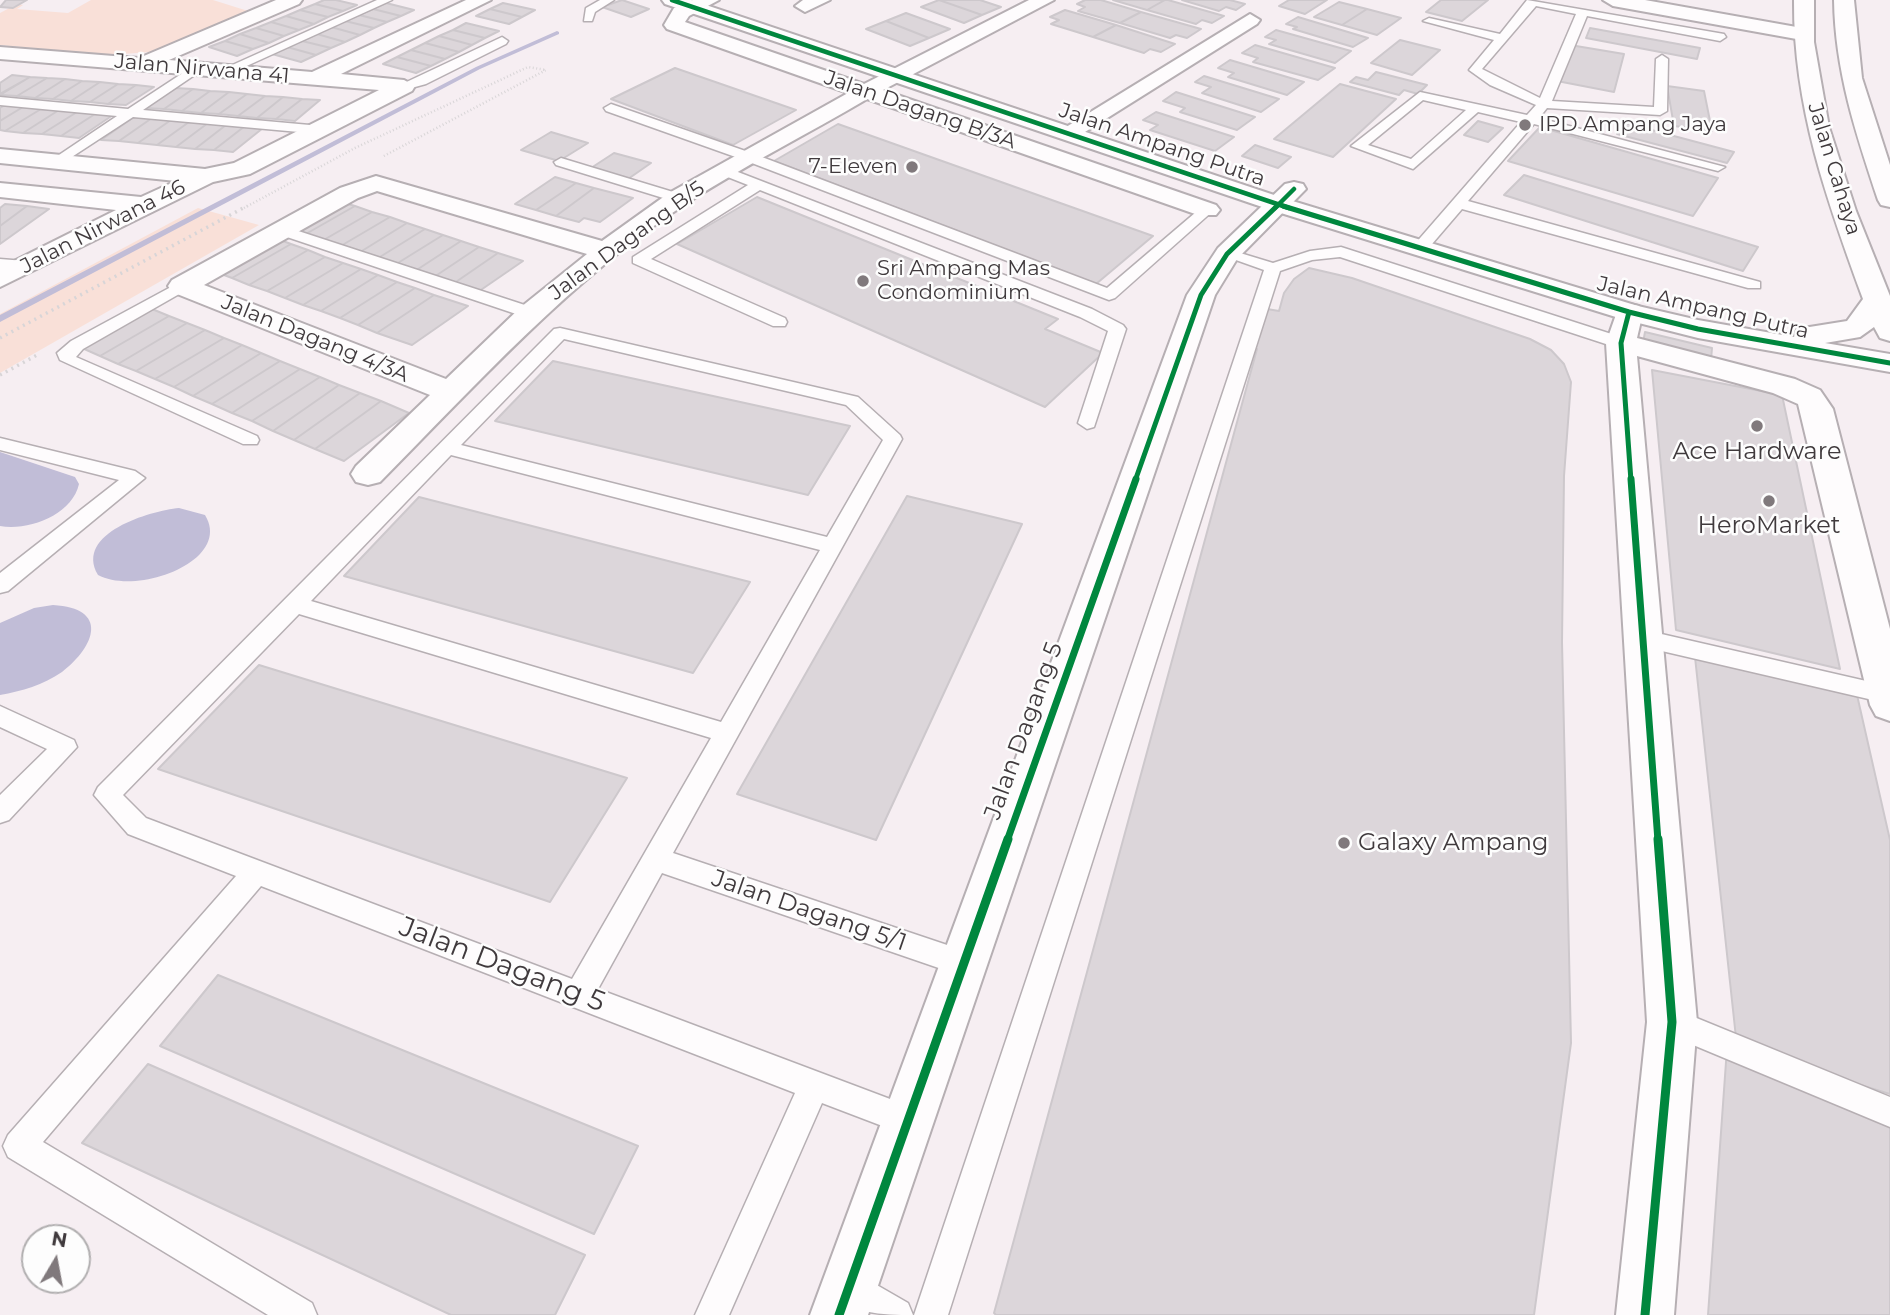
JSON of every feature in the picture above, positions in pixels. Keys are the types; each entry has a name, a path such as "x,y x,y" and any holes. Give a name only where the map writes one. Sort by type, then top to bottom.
{"street":[{"path":"143,64 292,0"},
{"path":"314,79 481,0"},
{"name":"Jalan Ampang Putra","path":"672,0 704,2 1425,241 1890,363"},
{"name":"Jalan Dagang B/5","path":"368,474 448,391 531,313 606,251 678,198 866,90 1044,0"},
{"path":"1612,0 1802,34"},
{"name":"Jalan Cahaya","path":"1804,0 1802,34 1814,108 1837,192 1890,332"},
{"name":"Jalan Cahaya","path":"1844,0 1843,39 1851,83 1890,200"},
{"name":"Jalan Dagang B/3A","path":"704,2 681,12 674,25 1208,210"},
{"path":"1077,127 1250,20"},
{"name":"Jalan Nirwana 41","path":"0,53 404,86"},
{"path":"0,156 206,176 241,169 404,86"},
{"name":"Jalan Nirwana 46","path":"0,279 12,265 206,176"},
{"path":"182,286 349,193 376,183 385,183 606,251"},
{"path":"0,190 144,205"},
{"path":"1837,192 1890,200"},
{"name":"Jalan Dagang 5","path":"844,1300 1201,295 1227,254 1286,197"},
{"name":"Jalan Ampang Putra","path":"1425,241 1625,328 1890,348"},
{"name":"Jalan Dagang 4/3A","path":"182,286 448,391"},
{"path":"1806,343 1846,332 1867,322 1878,300"},
{"path":"1645,1315 1672,1022 1625,328 1809,397 1817,409 1889,700"},
{"path":"1806,343 1890,387"}],"lane":[{"path":"225,71 386,0"},
{"path":"588,19 590,10 608,0"},
{"path":"1662,59 1660,111 1544,104 1494,82 1475,70 1533,1 1583,12 1719,19"},
{"path":"1425,241 1544,104 1583,12"},
{"path":"1429,21 1502,38"},
{"path":"404,86 422,81 502,41"},
{"path":"58,162 195,69"},
{"path":"1474,109 1413,165 1358,146 1420,96 1532,120 1718,167"},
{"path":"0,101 321,130"},
{"path":"611,108 749,157 1109,295 1208,210"},
{"path":"561,162 678,198"},
{"path":"725,171 1086,313 1117,329 1087,423"},
{"path":"639,260 759,184"},
{"path":"1457,203 1754,285"},
{"path":"283,231 531,313"},
{"path":"606,251 639,260 779,322"},
{"path":"1227,254 1273,268 1310,256 1341,252 1625,328"},
{"path":"931,1315 1273,268"},
{"path":"182,286 77,345 66,353 69,360 250,440"},
{"path":"579,995 894,439 852,401 559,334 294,604 726,733"},
{"path":"0,444 135,478 0,585"},
{"path":"447,448 833,546"},
{"name":"Jalan Dagang 5","path":"294,604 107,795 138,826 906,1120"},
{"path":"1644,639 1889,700"},
{"path":"0,812 65,747 2,720"},
{"name":"Jalan Dagang 5/1","path":"655,859 962,963"},
{"path":"257,871 19,1146 300,1315"},
{"path":"1672,1022 1890,1112"},
{"path":"712,1315 814,1085"},
{"path":"844,1300 896,1315"}],"shaded area":[{"path":"91,0 213,0 248,11 150,52 109,55 0,45 0,13 17,4 23,5 17,9 68,13"},
{"path":"198,208 259,225 0,373 0,314"},
{"path":"0,452 75,477 79,484 75,495 59,512 36,523 0,526"},
{"path":"179,508 205,515 210,532 206,547 194,560 177,570 135,581 115,580 98,575 93,560 96,547 105,536 134,519"},
{"path":"53,605 83,613 89,621 89,640 83,651 62,672 47,681 0,695 0,623 34,608"}],"building":[{"path":"6,0 27,0 13,8 0,7"},
{"path":"324,0 357,5 343,11 315,4"},
{"path":"622,0 649,9 631,17 602,7"},
{"path":"939,0 982,15 964,23 921,7"},
{"path":"939,0 980,0 1001,7 982,15"},
{"path":"1085,0 1101,0 1141,12 1120,23 1078,11 1085,7 1077,4"},
{"path":"1113,0 1165,0 1147,10"},
{"path":"1165,0 1224,16 1212,23 1202,20 1196,24 1147,10"},
{"path":"1182,0 1230,0 1245,4 1236,10 1226,7 1219,11"},
{"path":"1289,0 1327,0 1305,14 1279,6"},
{"path":"1441,0 1488,0 1462,21 1426,12"},
{"path":"1339,2 1367,9 1342,25 1314,17"},
{"path":"386,3 414,10 401,16 373,9"},
{"path":"503,3 535,10 522,17 490,9"},
{"path":"315,4 343,11 328,17 300,10"},
{"path":"373,9 401,16 387,22 359,15"},
{"path":"490,9 522,17 509,24 476,16"},
{"path":"1367,9 1401,18 1377,35 1342,25"},
{"path":"300,10 328,17 314,24 286,16"},
{"path":"1065,10 1116,25 1093,37 1051,24 1059,20 1050,17"},
{"path":"1141,12 1201,29 1187,38 1176,35 1170,38 1120,23"},
{"path":"906,13 950,29 929,38 886,21"},
{"path":"359,15 387,22 374,28 345,21"},
{"path":"286,16 314,24 299,30 271,22"},
{"path":"1298,17 1368,38 1353,47 1293,29 1297,27 1286,24"},
{"path":"345,21 374,28 360,35 331,27"},
{"path":"886,21 929,38 910,46 866,29"},
{"path":"271,22 299,30 284,36 256,28"},
{"path":"466,23 499,31 485,38 453,30"},
{"path":"1116,25 1175,44 1161,52 1150,49 1144,53 1093,37"},
{"path":"331,27 360,35 345,42 317,34"},
{"path":"256,28 284,36 269,43 240,34"},
{"path":"1590,28 1700,48 1697,59 1586,38"},
{"path":"453,30 485,38 472,45 439,36"},
{"path":"1276,30 1351,51 1335,63 1269,44 1276,40 1265,37"},
{"path":"240,34 269,43 253,49 225,41"},
{"path":"317,34 345,42 331,48 302,41"},
{"path":"439,36 472,45 459,52 425,43"},
{"path":"1400,40 1440,50 1412,75 1371,63"},
{"path":"225,41 253,49 237,56 209,47"},
{"path":"302,41 331,48 316,55 287,47"},
{"path":"425,43 459,52 445,59 411,50"},
{"path":"1255,45 1335,68 1318,80 1253,62 1258,58 1242,53"},
{"path":"1570,45 1624,54 1614,92 1557,81"},
{"path":"287,47 316,55 301,62 272,54"},
{"path":"411,50 445,59 431,66 397,57"},
{"path":"397,57 431,66 416,73 383,64"},
{"path":"1230,60 1304,82 1287,95 1228,77 1234,73 1218,68"},
{"path":"675,68 796,110 733,145 611,99"},
{"path":"1376,72 1427,85 1418,94 1404,90 1399,95 1350,82 1356,77 1368,80"},
{"path":"12,75 30,77 0,94 0,83"},
{"path":"1204,76 1279,99 1261,112 1202,93 1211,87 1195,82"},
{"path":"30,77 47,78 17,96 0,95"},
{"path":"47,78 65,79 35,98 17,96"},
{"path":"65,79 82,81 53,99 35,98"},
{"path":"82,81 100,82 71,101 53,99"},
{"path":"100,82 118,84 90,102 71,101"},
{"path":"118,84 136,85 108,104 90,102"},
{"path":"1340,84 1396,99 1333,157 1274,139"},
{"path":"136,85 154,87 126,105 108,104"},
{"path":"1667,86 1704,91 1712,131 1674,126"},
{"path":"175,88 193,89 164,109 145,108"},
{"path":"193,89 210,91 182,111 164,109"},
{"path":"210,91 229,92 201,113 182,111"},
{"path":"229,92 247,94 219,114 201,113"},
{"path":"1176,92 1255,117 1237,130 1180,112 1185,108 1163,101"},
{"path":"247,94 265,96 238,116 219,114"},
{"path":"265,96 283,97 257,118 238,116"},
{"path":"283,97 302,99 276,119 257,118"},
{"path":"302,99 320,100 295,121 276,119"},
{"path":"5,105 23,107 0,121 0,108"},
{"path":"23,107 41,109 5,131 0,130 0,121"},
{"path":"41,109 59,110 23,133 5,131"},
{"path":"59,110 77,112 42,134 23,133"},
{"path":"77,112 95,114 61,136 42,134"},
{"path":"1156,112 1234,137 1215,151 1150,130 1158,125 1143,120"},
{"path":"95,114 113,115 79,138 61,136"},
{"path":"134,117 152,118 119,141 101,140"},
{"path":"152,118 171,120 138,143 119,141"},
{"path":"171,120 189,122 157,145 138,143"},
{"path":"1478,121 1503,128 1488,142 1464,135"},
{"path":"189,122 208,123 176,147 157,145"},
{"path":"208,123 226,125 195,149 176,147"},
{"path":"1625,123 1734,152 1727,163 1617,134"},
{"path":"838,124 1153,236 1096,284 774,161"},
{"path":"226,125 245,126 214,150 195,149"},
{"path":"245,126 263,128 233,152 214,150"},
{"path":"1540,127 1718,178 1693,216 1508,161"},
{"path":"551,132 588,143 559,161 521,150"},
{"path":"1255,145 1291,157 1278,168 1242,156"},
{"path":"614,153 651,163 628,179 591,168"},
{"path":"1524,175 1758,247 1743,271 1504,195"},
{"path":"555,177 576,183 536,210 515,204"},
{"path":"576,183 594,188 556,216 536,210"},
{"path":"594,188 633,198 600,222 584,218 579,222 556,216"},
{"name":"Sri Ampang Mas Condominium","path":"757,197 1058,319 1045,329 1103,353 1045,407 677,244"},
{"path":"338,201 355,206 304,235 287,230"},
{"path":"5,204 27,206 0,226 0,208"},
{"path":"27,206 49,209 0,244 0,226"},
{"path":"355,206 372,212 322,241 304,235"},
{"path":"372,212 390,217 339,247 322,241"},
{"path":"390,217 407,223 357,254 339,247"},
{"path":"407,223 425,229 375,260 357,254"},
{"path":"425,229 443,235 393,266 375,260"},
{"path":"443,235 461,241 412,273 393,266"},
{"path":"275,238 291,244 232,278 216,272"},
{"path":"461,241 479,247 431,279 412,273"},
{"path":"291,244 308,250 249,285 232,278"},
{"path":"479,247 498,253 450,286 431,279"},
{"path":"308,250 325,257 267,291 249,285"},
{"path":"498,253 523,261 475,294 450,286"},
{"path":"325,257 343,263 285,298 267,291"},
{"path":"343,263 361,269 303,305 285,298"},
{"name":"Galaxy Ampang","path":"1309,268 1352,278 1530,339 1551,350 1564,364 1571,382 1564,476 1562,642 1571,1043 1534,1315 996,1315 994,1313 1257,349 1251,348 1267,309 1279,311 1284,293 1294,279"},
{"path":"361,269 378,275 321,311 303,305"},
{"path":"378,275 397,282 340,318 321,311"},
{"path":"397,282 415,288 358,325 340,318"},
{"path":"415,288 434,295 377,333 358,325"},
{"path":"434,295 468,306 412,345 377,333"},
{"path":"152,309 169,316 100,356 82,348"},
{"path":"169,316 187,323 118,364 100,356"},
{"path":"187,323 205,330 136,371 118,364"},
{"path":"205,330 224,338 155,379 136,371"},
{"path":"1645,332 1712,348 1711,360 1643,343"},
{"path":"224,338 242,345 174,387 155,379"},
{"path":"242,345 261,353 193,396 174,387"},
{"path":"261,353 280,361 212,404 193,396"},
{"path":"280,361 300,369 232,413 212,404"},
{"path":"553,361 850,426 808,495 495,421"},
{"path":"300,369 320,377 252,421 232,413"},
{"path":"1652,370 1782,395 1840,669 1676,630"},
{"path":"320,377 339,385 273,431 252,421"},
{"path":"339,385 360,393 294,440 273,431"},
{"path":"360,393 381,401 315,449 294,440"},
{"path":"381,401 409,413 344,461 315,449"},
{"path":"907,496 1022,524 876,840 737,794"},
{"path":"419,497 750,582 693,673 344,576"},
{"path":"1695,657 1857,695 1890,840 1890,1094 1737,1047"},
{"path":"259,665 627,778 550,902 158,769"},
{"path":"218,975 638,1146 594,1234 160,1046"},
{"path":"1727,1048 1890,1118 1890,1315 1708,1315"},
{"path":"148,1064 585,1255 555,1315 451,1315 82,1143"}],"waterway":[{"path":"0,319 478,68 557,33"}],"cycle path":[{"path":"672,0 1277,204 1629,312 1698,329 1890,363"},
{"path":"839,1315 1201,295 1227,254 1294,189"},
{"path":"1629,312 1621,343 1672,1022 1645,1315"}],"place":[{"name":"IPD Ampang Jaya","path":"1525,125"},
{"name":"7-Eleven","path":"912,167"},
{"name":"Sri Ampang Mas Condominium","path":"863,281"},
{"name":"Ace Hardware","path":"1757,426"},
{"name":"HeroMarket","path":"1769,501"},
{"name":"Galaxy Ampang","path":"1344,843"}]}
